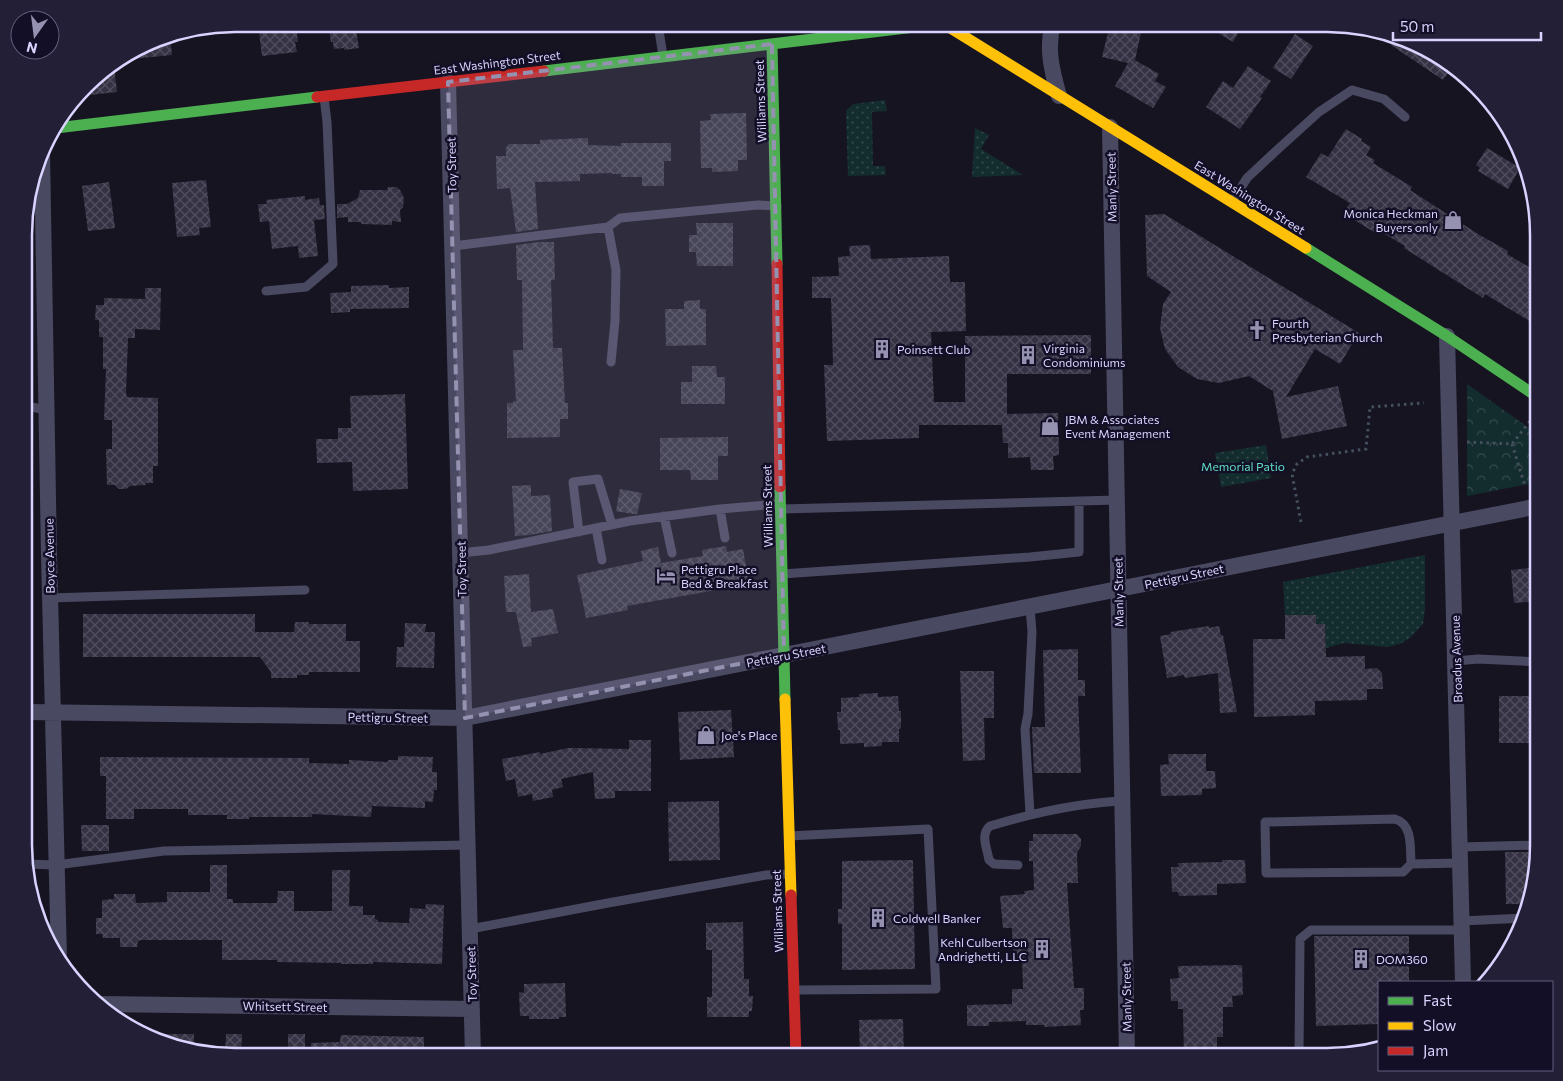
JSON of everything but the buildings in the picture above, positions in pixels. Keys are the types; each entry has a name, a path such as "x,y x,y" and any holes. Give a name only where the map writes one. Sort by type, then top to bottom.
{"street":[{"name":"East Washington Street","path":"64,127 874,32"},
{"name":"East Washington Street","path":"955,32 1110,126 1447,336 1530,392"},
{"path":"1052,32 1049,50 1051,67 1059,96"},
{"name":"Williams Street","path":"772,44 777,206 782,574 796,1048"},
{"name":"Toy Street","path":"448,82 473,1048"},
{"name":"Manly Street","path":"1110,126 1127,1048"},
{"name":"Boyce Avenue","path":"42,172 59,944"},
{"name":"Broadus Avenue","path":"1447,336 1463,981"},
{"name":"Pettigru Street","path":"32,712 465,718 1530,508"},
{"name":"Whitsett Street","path":"109,1004 472,1009"}],"lane":[{"path":"659,32 663,56"},
{"path":"1232,202 1248,178 1277,150 1320,112 1352,90 1384,99 1405,117"},
{"path":"266,292 306,287 333,264 324,97"},
{"path":"453,246 608,227 620,218 758,205 777,206"},
{"path":"608,227 616,270 615,321 611,362"},
{"path":"32,407 47,410"},
{"path":"579,532 573,482 598,479 612,525"},
{"path":"460,553 488,550 664,516 720,509 1116,500"},
{"path":"782,574 1079,552 1080,502"},
{"path":"720,509 725,538"},
{"path":"664,516 672,552"},
{"path":"596,528 602,560"},
{"path":"50,598 304,590"},
{"path":"1030,607 1032,632 1028,714 1025,728 1030,814"},
{"path":"1456,660 1530,662"},
{"path":"1018,865 994,864 989,860 984,834 990,826 1030,814 1099,802 1122,801"},
{"path":"1412,864 1408,830 1401,821 1395,819 1264,822 1266,873 1403,872 1412,864 1461,863"},
{"path":"789,836 928,829 936,989 794,990"},
{"path":"33,864 56,865 164,851 467,845"},
{"path":"1460,847 1530,845"},
{"path":"470,929 608,902 766,875 790,874"},
{"path":"1299,1048 1300,938 1311,930 1462,925 1517,919"}],"path":[{"path":"1301,522 1292,474 1297,464 1306,458 1366,449 1370,407 1424,403"},
{"path":"1512,444 1530,421"},
{"path":"1467,442 1512,444"},
{"path":"1512,444 1525,486"}],"highlighted area":[{"path":"772,44 784,655 465,718 448,82"}],"green space":[{"path":"885,100 887,111 872,112 873,166 885,166 886,175 848,176 846,111 853,104"},
{"path":"975,128 989,135 981,149 1023,175 972,177"},
{"path":"1467,384 1530,429 1530,484 1467,496"},
{"name":"Memorial Patio","path":"1266,445 1271,478 1221,487 1215,453"},
{"path":"1425,555 1425,610 1423,624 1410,638 1400,644 1387,647 1344,643 1326,648 1325,624 1316,624 1316,615 1285,615 1283,582"}],"traffic: fast":[{"path":"544,71 873,32"},
{"path":"772,44 777,264"},
{"path":"64,127 317,97"},
{"path":"1306,248 1447,336 1530,392"},
{"path":"780,487 785,699"}],"traffic: slow":[{"path":"957,32 1306,248"},
{"path":"785,699 791,895"}],"traffic: jam":[{"path":"317,97 544,71"},
{"path":"777,264 780,487"},
{"path":"791,895 796,1048"}],"place":[{"name":"Monica Heckman Buyers only","path":"1453,220"},
{"name":"Fourth Presbyterian Church","path":"1257,330"},
{"name":"Poinsett Club","path":"882,349"},
{"name":"Virginia Condominiums","path":"1028,355"},
{"name":"JBM & Associates Event Management","path":"1050,426"},
{"name":"Pettigru Place Bed & Breakfast","path":"666,576"},
{"name":"Joe's Place","path":"706,735"},
{"name":"Coldwell Banker","path":"878,918"},
{"name":"Kehl Culbertson Andrighetti, LLC","path":"1042,949"},
{"name":"DOM360","path":"1361,959"}]}
